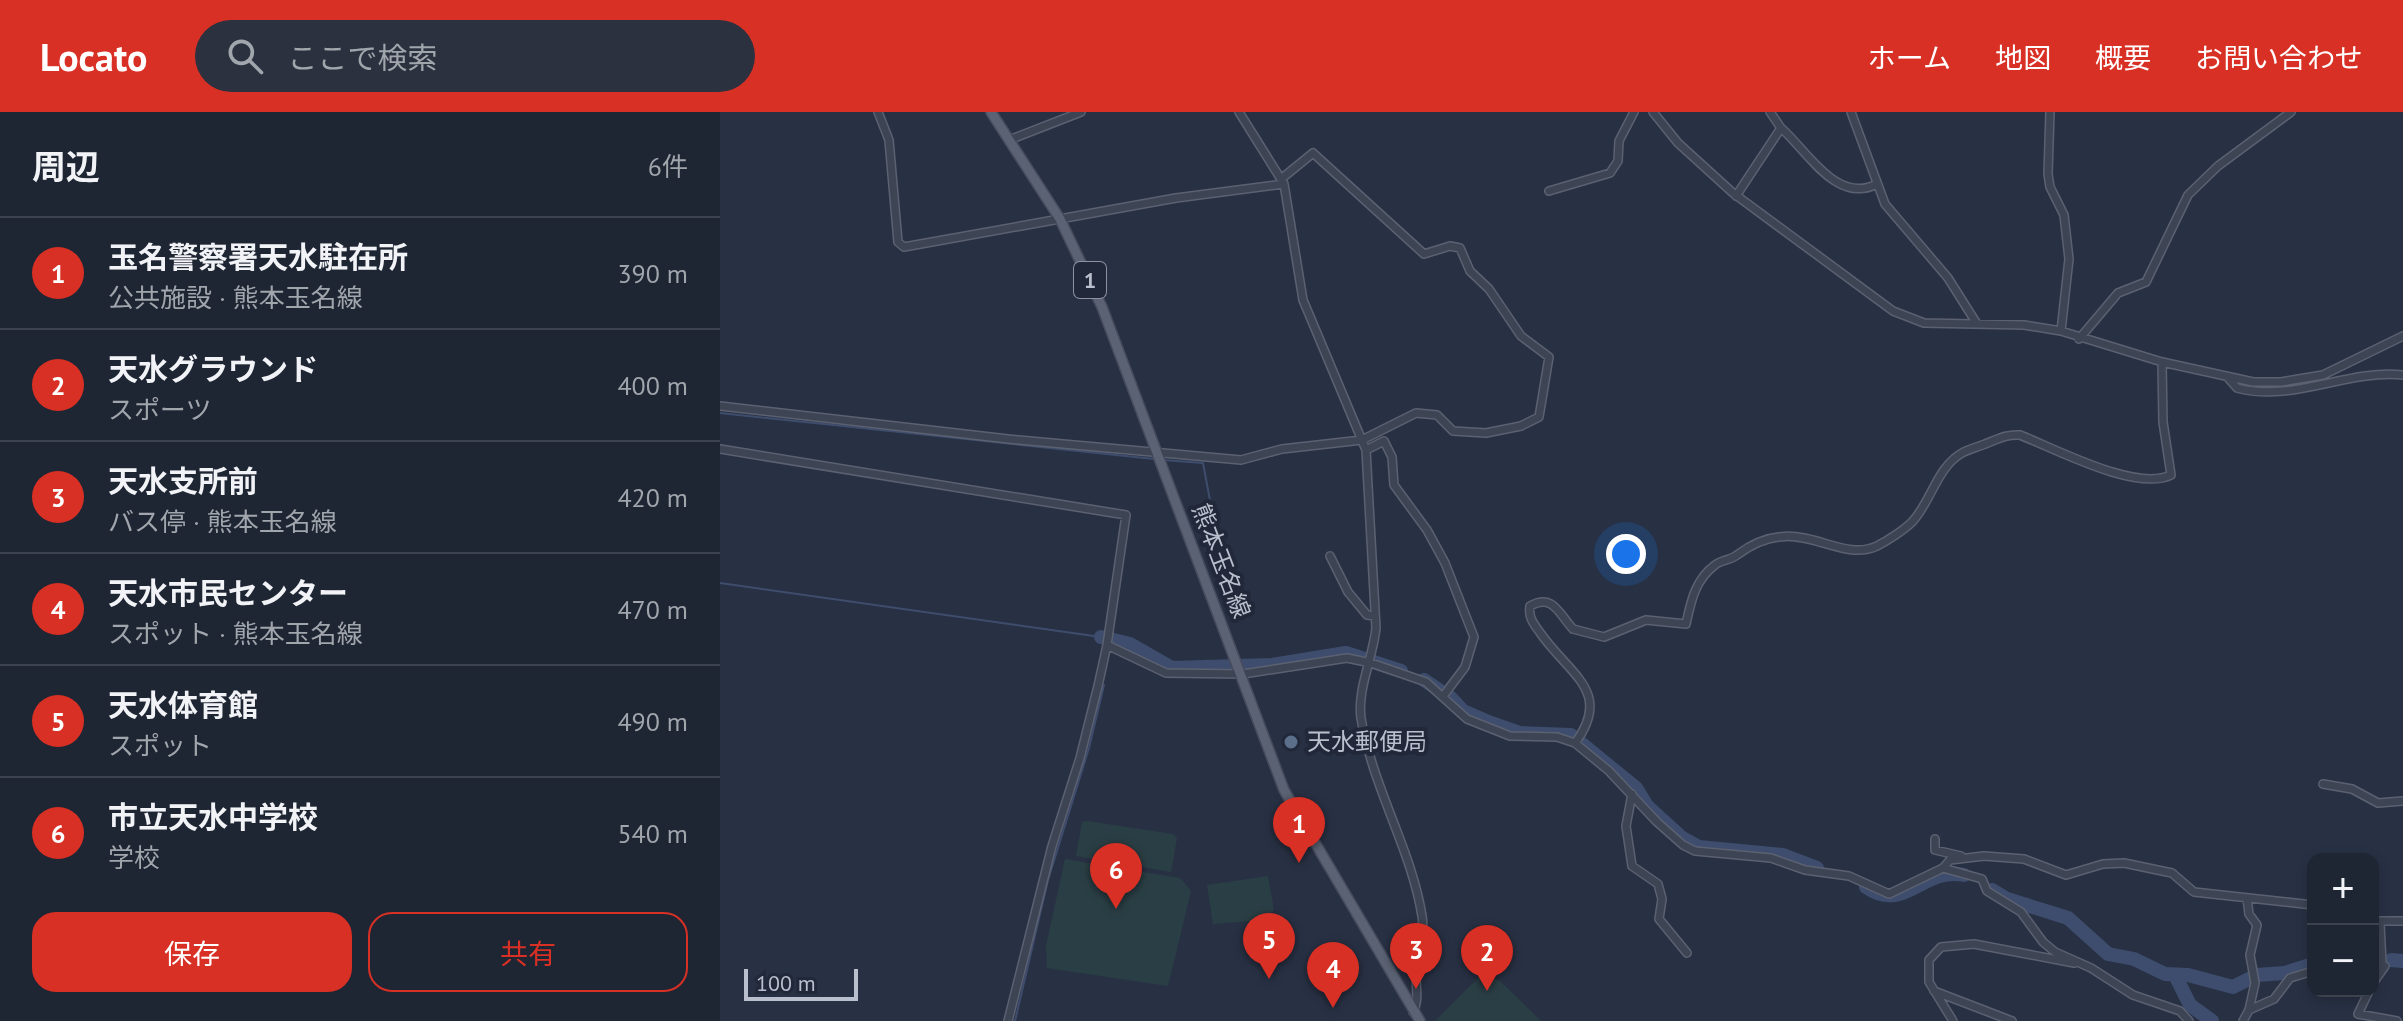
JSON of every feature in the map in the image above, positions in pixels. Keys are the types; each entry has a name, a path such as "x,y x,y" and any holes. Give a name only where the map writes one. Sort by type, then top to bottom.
{"main road":[{"name":"熊本玉名線","path":"991,112 1060,219 1102,307 1236,655 1284,790 1416,1016"}],"street":[{"path":"720,406 1160,458 1241,460 1282,449 1362,440 1416,413 1437,415 1453,431 1486,433 1521,426 1539,417 1549,357 1521,336 1489,289 1470,271 1457,245 1424,254 1313,153 1283,182 904,247 898,242 889,140 878,112"},
{"path":"1009,140 1081,112"},
{"path":"1239,112 1283,182 1303,300 1366,450 1375,616 1372,660 1361,698 1361,716 1378,787 1422,916 1417,952 1416,1016"},
{"path":"1549,191 1610,173 1618,161 1619,141 1634,112"},
{"path":"1653,112 1678,143 1736,196 1893,311 1924,323 2024,325 2061,331 2079,339 2229,379 2281,382 2323,375 2403,336"},
{"path":"1770,112 1822,173 1853,187 1869,188 1877,184"},
{"path":"1851,112 1885,204 1948,278 1977,324"},
{"path":"2050,112 2048,174 2050,187 2064,215 2069,259 2061,331"},
{"path":"2079,339 2118,293 2146,282 2188,195 2218,166 2291,112"},
{"path":"1736,196 1781,128"},
{"path":"1575,742 1590,716 1590,691 1532,622 1530,606 1539,601 1549,602 1560,609 1573,629 1604,637 1646,620 1686,624 1695,589 1702,578 1717,563 1737,555 1746,545 1774,535 1827,541 1864,551 1913,521 1933,484 1960,453 2009,434 2020,435 2111,471 2158,481 2171,475 2163,422 2162,362"},
{"path":"2229,379 2237,388 2272,391 2298,390 2371,375 2403,375"},
{"path":"1366,450 1384,441 1389,446 1394,485 1427,530 1453,579 1458,601 1470,621 1474,637 1465,667 1445,694"},
{"path":"720,449 1126,515 1108,640 1008,1021"},
{"path":"1330,556 1348,592 1367,615 1375,616"},
{"path":"1108,640 1166,673 1242,671 1347,658 1372,660 1426,682 1445,694 1467,719 1510,736 1557,737 1575,742 1632,794 1657,822 1683,845 1695,851 1771,858 1805,870 1849,876 1889,894 1943,868 1950,860 2024,859 2066,875 2103,864 2124,863 2172,873 2194,892 2307,904"},
{"path":"2323,784 2352,789 2378,803 2403,801"},
{"path":"1632,794 1626,826 1632,866 1658,884 1662,899 1659,919 1687,953"},
{"path":"1935,839 1935,850 1967,858"},
{"path":"1943,868 1982,879 1991,895 2021,912 2043,942 2133,995 2180,1011 2189,1021"},
{"path":"2243,1021 2249,1010 2255,983 2250,955 2257,925 2249,914 2247,898"},
{"path":"2379,923 2403,921"},
{"path":"2377,925 2382,963 2386,965 2379,975"},
{"path":"1953,1021 1929,982 1929,960 1941,947 1957,944 1997,948 2091,968"},
{"path":"2249,1010 2274,999 2290,978 2307,973"},
{"path":"1934,991 2012,1021"},
{"path":"2366,997 2358,1014 2397,1021"}],"green space":[{"path":"1082,822 1173,834 1177,838 1171,872 1076,856"},
{"path":"1065,859 1180,878 1191,891 1168,986 1047,968 1046,946"},
{"path":"1268,876 1274,910 1264,920 1213,924 1207,885"},
{"path":"1480,976 1499,980 1541,1021 1435,1021"}],"waterway":[{"path":"720,413 1154,459"},
{"path":"1164,460 1203,463 1219,549"},
{"path":"720,583 1101,637"},
{"path":"1101,637 1130,644 1172,668 1272,665 1346,653 1401,671"},
{"path":"1424,680 1451,698 1463,711 1486,721 1520,733 1571,735 1636,788 1647,806 1681,837 1699,847 1783,855 1817,868"},
{"path":"1015,1021 1048,880 1089,748 1104,685"},
{"path":"1866,887 1880,894 1892,895 1937,877 1964,875"},
{"path":"1992,890 2007,899 2068,918 2108,954 2134,959 2165,974 2188,975 2233,987 2251,978"},
{"path":"2391,960 2403,961"},
{"path":"2256,975 2285,973 2307,966"},
{"path":"2176,977 2190,1005 2212,1021"}],"place":[{"name":"天水郵便局","path":"1291,742"},
{"name":"玉名警察署天水駐在所","path":"1299,863"},
{"name":"市立天水中学校","path":"1116,909"},
{"name":"天水体育館","path":"1269,979"},
{"name":"天水支所前","path":"1416,989"},
{"name":"天水グラウンド","path":"1487,991"},
{"name":"天水市民センター","path":"1333,1008"}]}
